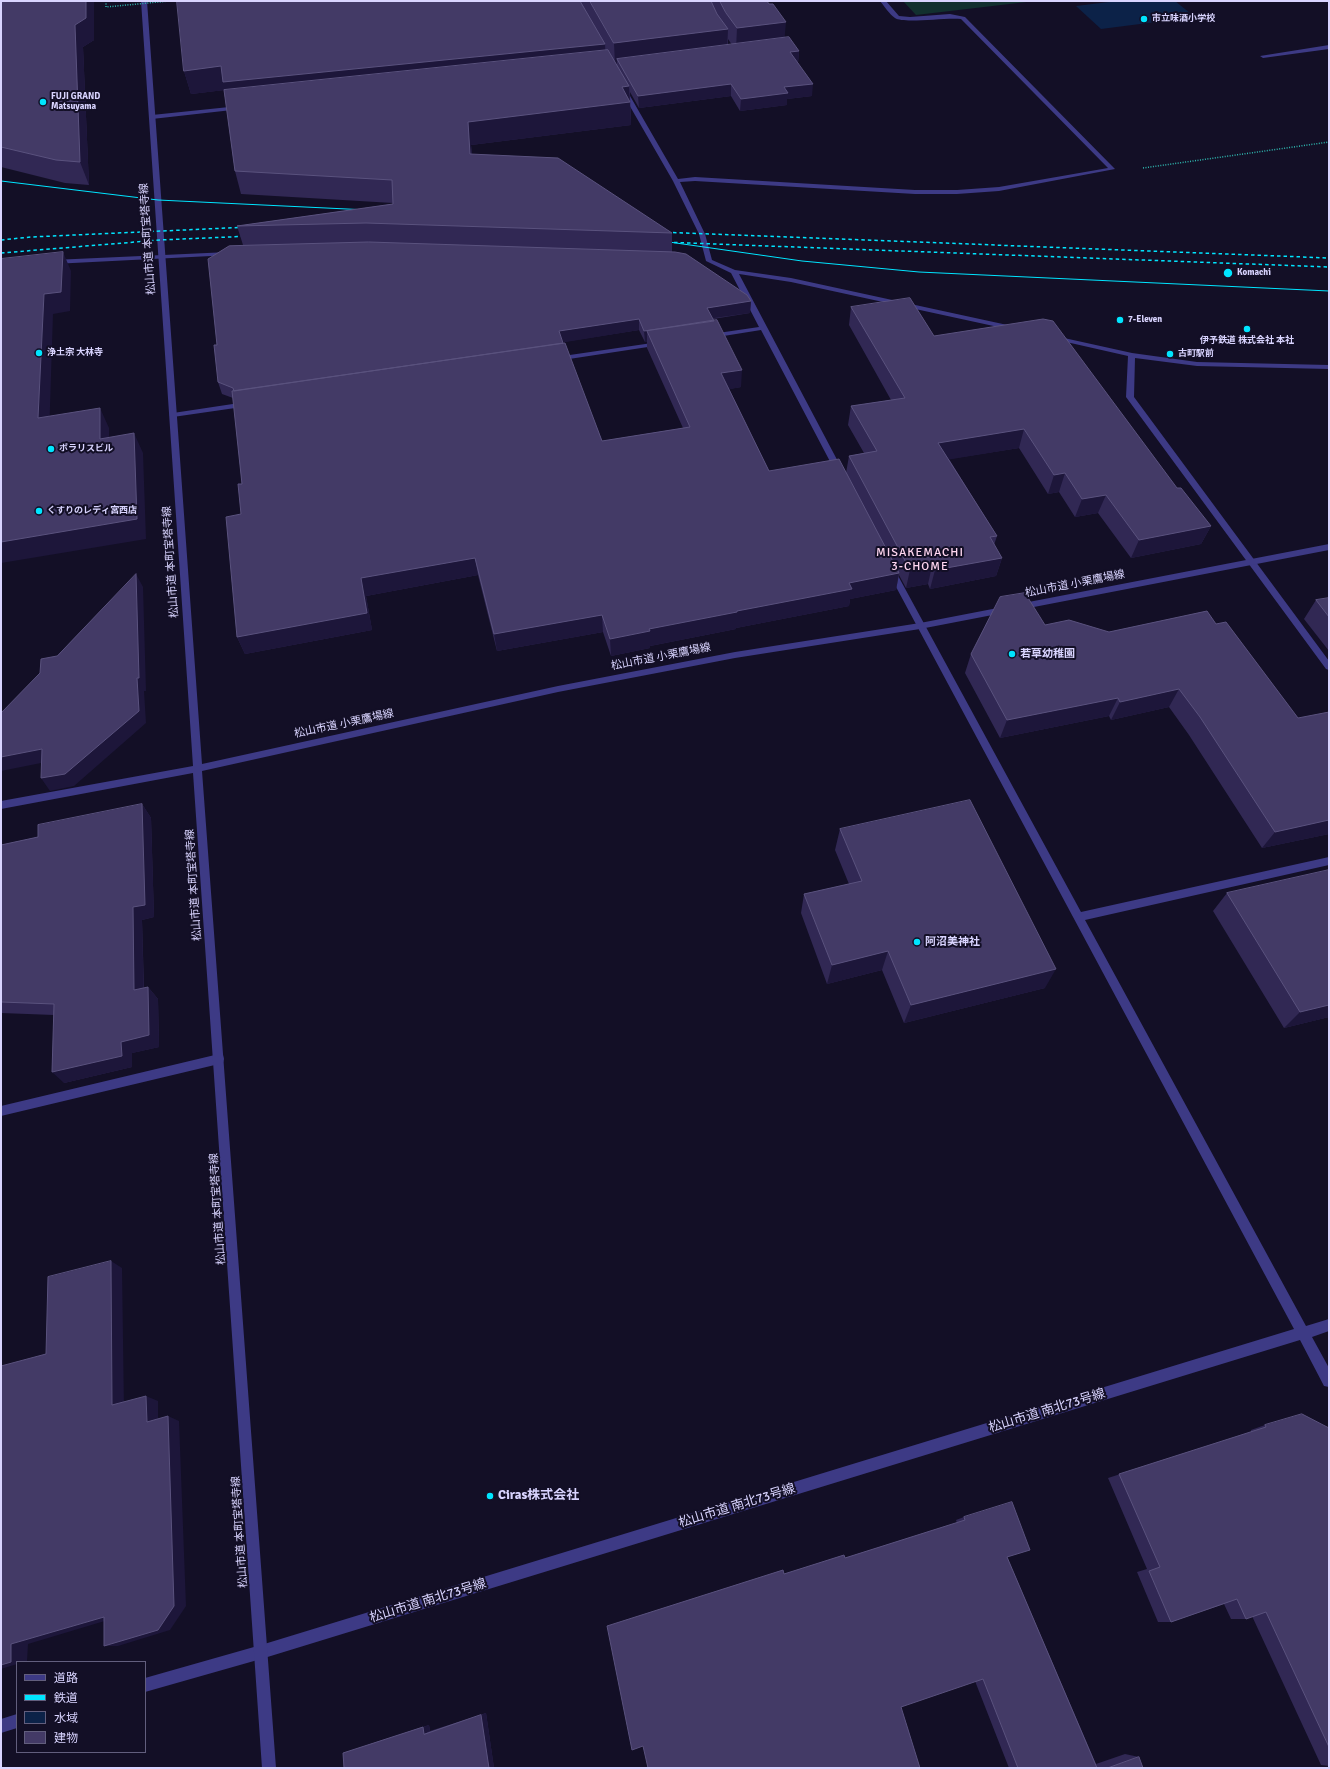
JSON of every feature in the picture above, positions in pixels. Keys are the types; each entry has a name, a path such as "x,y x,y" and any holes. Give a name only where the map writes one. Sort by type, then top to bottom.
{"street":[{"name":"松山市道 本町宝塔寺線","path":"144,1 197,769 269,1768"},
{"path":"883,1 896,17 910,19 950,16 963,18 1112,169"},
{"path":"1263,56 1329,47"},
{"path":"620,82 676,181 702,234 710,261 734,272 844,481"},
{"path":"152,118 247,108"},
{"path":"676,181 695,179 915,192 957,192 999,188 1112,169"},
{"path":"49,262 239,253"},
{"path":"705,266 734,272 791,280 1016,329"},
{"path":"702,338 764,328"},
{"path":"1045,336 1132,355 1197,364 1329,367"},
{"path":"545,361 670,342"},
{"path":"1132,355 1130,398 1329,667"},
{"path":"173,415 254,403"},
{"name":"松山市道 小栗鷹場線","path":"1,805 197,769 558,689 735,655 920,626 1329,547"},
{"path":"887,564 1329,1381"},
{"path":"1077,917 1329,861"},
{"path":"1,1111 219,1059"},
{"name":"松山市道 南北73号線","path":"146,1685 261,1652 1302,1332 1329,1325"},
{"path":"1,1726 16,1722"}],"path":[{"path":"106,1 106,7 169,1"},
{"path":"1112,169 1126,171 1329,142"}],"green space":[{"path":"903,1 1035,1 916,15"}],"water":[{"path":"1117,1 1175,1 1195,17 1101,29 1076,6"}],"building":[{"name":"FUJI GRAND Matsuyama","path":"1,1 86,1 86,18 75,25 80,162 56,160 1,147"},
{"path":"177,1 580,1 605,44 223,82 221,66 184,71"},
{"path":"590,1 711,1 717,14 728,29 614,43"},
{"path":"720,1 767,1 769,4 773,4 786,22 737,28 726,13"},
{"path":"789,37 799,51 790,52 813,84 784,87 788,93 741,99 731,84 638,96 617,59"},
{"path":"608,50 629,86 622,87 630,102 468,122 470,154 558,158 672,233 366,223 237,226 393,204 392,180 235,171 224,90"},
{"path":"369,242 675,252 686,254 747,295 751,301 707,308 714,321 644,331 639,319 559,331 563,343 234,391 233,388 218,382 214,345 217,345 208,259 229,246"},
{"path":"63,252 61,292 44,294 38,418 100,408 100,439 134,433 137,519 1,542 1,259"},
{"path":"910,298 934,336 1043,319 1053,321 1177,488 1181,488 1211,526 1139,540 1106,495 1082,499 1065,473 1054,475 1024,429 938,443 997,536 990,537 1002,558 935,570 932,566 910,570 849,456 877,451 851,406 905,398 851,307"},
{"path":"717,320 742,370 721,373 769,471 839,459 899,573 849,583 852,589 649,629 650,631 610,639 602,615 494,634 475,558 361,578 367,613 237,637 226,517 241,514 238,484 242,484 232,391 565,343 602,441 690,427 647,331"},
{"path":"136,574 139,678 137,678 139,711 65,774 41,778 42,749 1,757 1,713 40,673 41,659 57,656"},
{"path":"1025,593 1045,625 1069,620 1109,632 1207,611 1216,624 1226,622 1298,718 1329,712 1329,820 1275,832 1200,717 1179,689 1120,702 1118,698 1007,720 971,654 1000,597"},
{"path":"1329,598 1329,617 1316,600"},
{"name":"阿沼美神社","path":"970,800 1056,969 911,1005 888,951 832,965 804,894 862,881 840,829"},
{"path":"142,804 145,905 133,907 134,990 148,987 149,1035 121,1042 122,1056 52,1072 54,1004 1,1002 1,845 38,837 38,825"},
{"path":"1329,870 1329,1005 1300,1012 1227,893"},
{"path":"111,1261 112,1405 146,1396 147,1422 168,1416 174,1606 158,1630 104,1646 104,1617 11,1644 11,1662 1,1665 1,1366 46,1354 48,1277"},
{"path":"1302,1414 1329,1428 1329,1747 1266,1612 1246,1619 1237,1599 1171,1622 1149,1571 1160,1567 1119,1474"},
{"path":"1012,1502 1030,1550 1007,1557 1097,1768 1018,1768 983,1679 901,1707 920,1768 648,1768 643,1746 632,1750 607,1626 783,1570 784,1574 844,1555 845,1558 965,1520 964,1517"},
{"path":"481,1715 489,1768 344,1768 343,1753 423,1727 424,1734"},
{"path":"1139,1757 1143,1768 1108,1768"}],"tram line":[{"path":"1,181 158,200 368,210"},
{"path":"662,241 802,261 919,272 1329,291"}],"railway":[{"path":"1,240 31,237 249,227"},
{"path":"660,232 1329,258"},
{"path":"1,253 160,240 252,236"},
{"path":"661,242 1329,267"}],"place":[{"name":"市立味酒小学校","path":"1144,19"},
{"name":"FUJI GRAND Matsuyama","path":"43,102"},
{"name":"Komachi","path":"1228,273"},
{"name":"7-Eleven","path":"1120,320"},
{"name":"伊予鉄道 株式会社 本社","path":"1247,329"},
{"name":"浄土宗 大林寺","path":"39,353"},
{"name":"古町駅前","path":"1170,354"},
{"name":"ポラリスビル","path":"51,449"},
{"name":"くすりのレディ宮西店","path":"39,511"},
{"name":"若草幼稚園","path":"1012,654"},
{"name":"阿沼美神社","path":"917,942"},
{"name":"Ciras株式会社","path":"490,1496"}],"district":[{"name":"MISAKEMACHI 3-CHOME","path":"920,560"}]}
